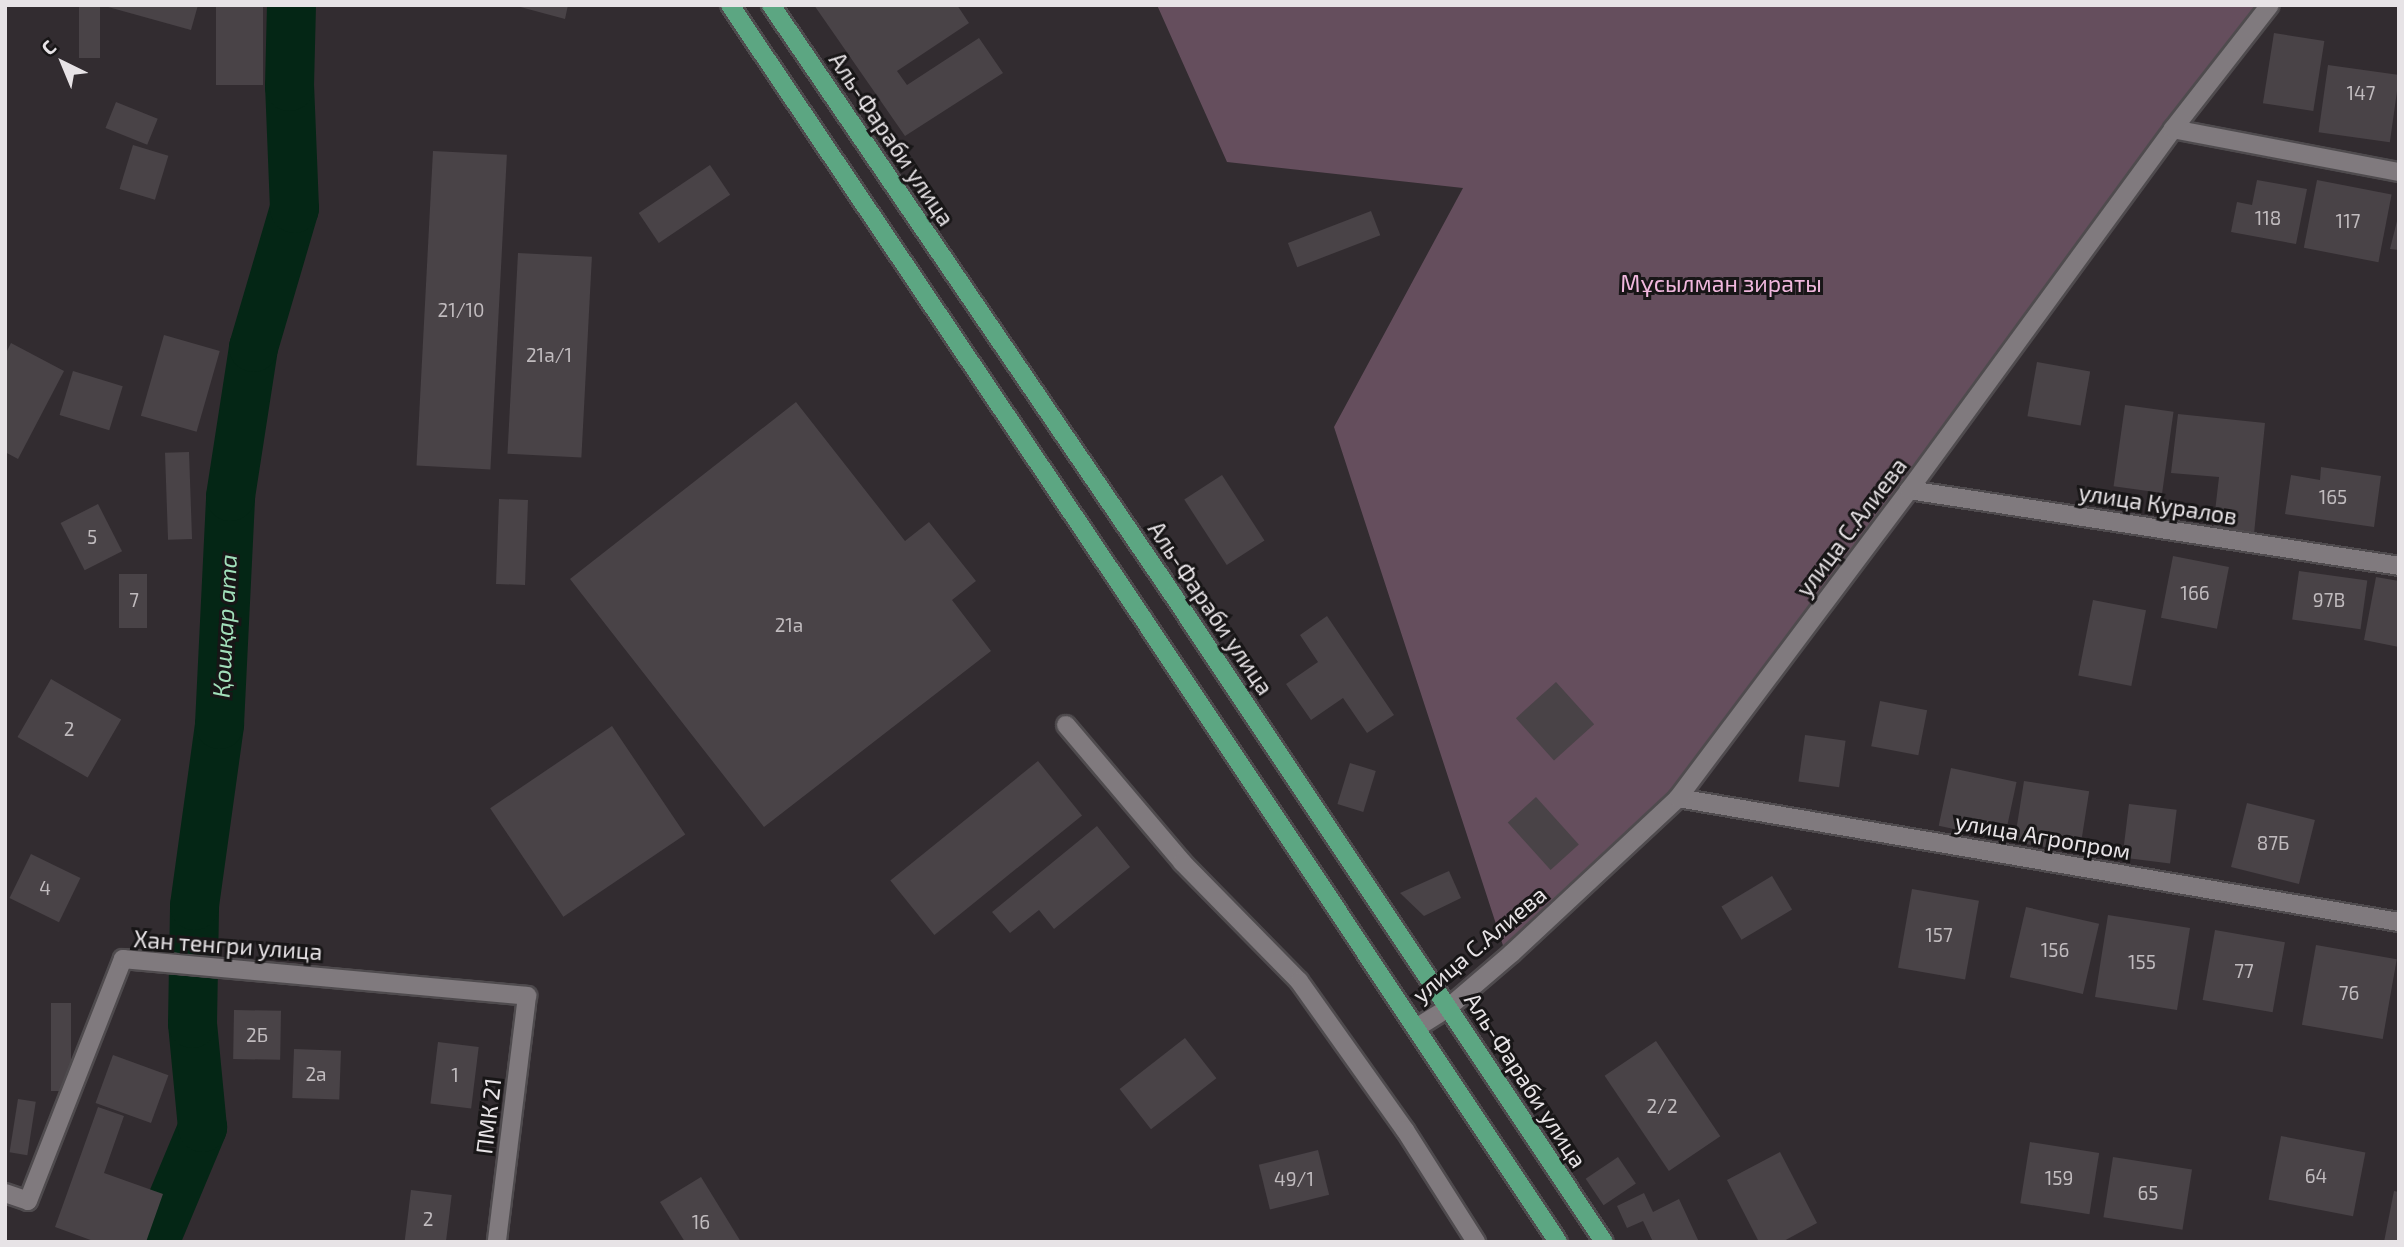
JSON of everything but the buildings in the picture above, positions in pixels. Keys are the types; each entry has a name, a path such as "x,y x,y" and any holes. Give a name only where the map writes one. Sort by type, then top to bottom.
{"main road":[{"path":"730,5 1558,1242"},
{"name":"Аль-Фараби улица","path":"771,5 1173,595 1604,1242"}],"street":[{"name":"улица С.Алиева","path":"1416,1028 1449,1007 1512,953 1678,798 1909,490 2173,129 2270,5"},
{"path":"2173,129 2399,172"},
{"name":"улица Куралов","path":"1909,490 2399,566"},
{"path":"1066,725 1182,862 1299,981 1405,1130 1476,1242"},
{"name":"улица Агропром","path":"1678,798 2399,922"},
{"name":"Хан тенгри улица","path":"5,1193 28,1201 123,959 527,996"},
{"name":"ПМК 21","path":"497,1242 527,996"}],"green space":[{"name":"Мұсылман зираты","path":"1157,5 2270,5 1678,798 1510,967 1334,427 1463,188 1227,162"}],"waterway":[{"name":"Қошқар ата","path":"154,1242 202,1127 192,1023 194,905 219,724 230,496 253,347 294,208 289,86 291,5"}]}
